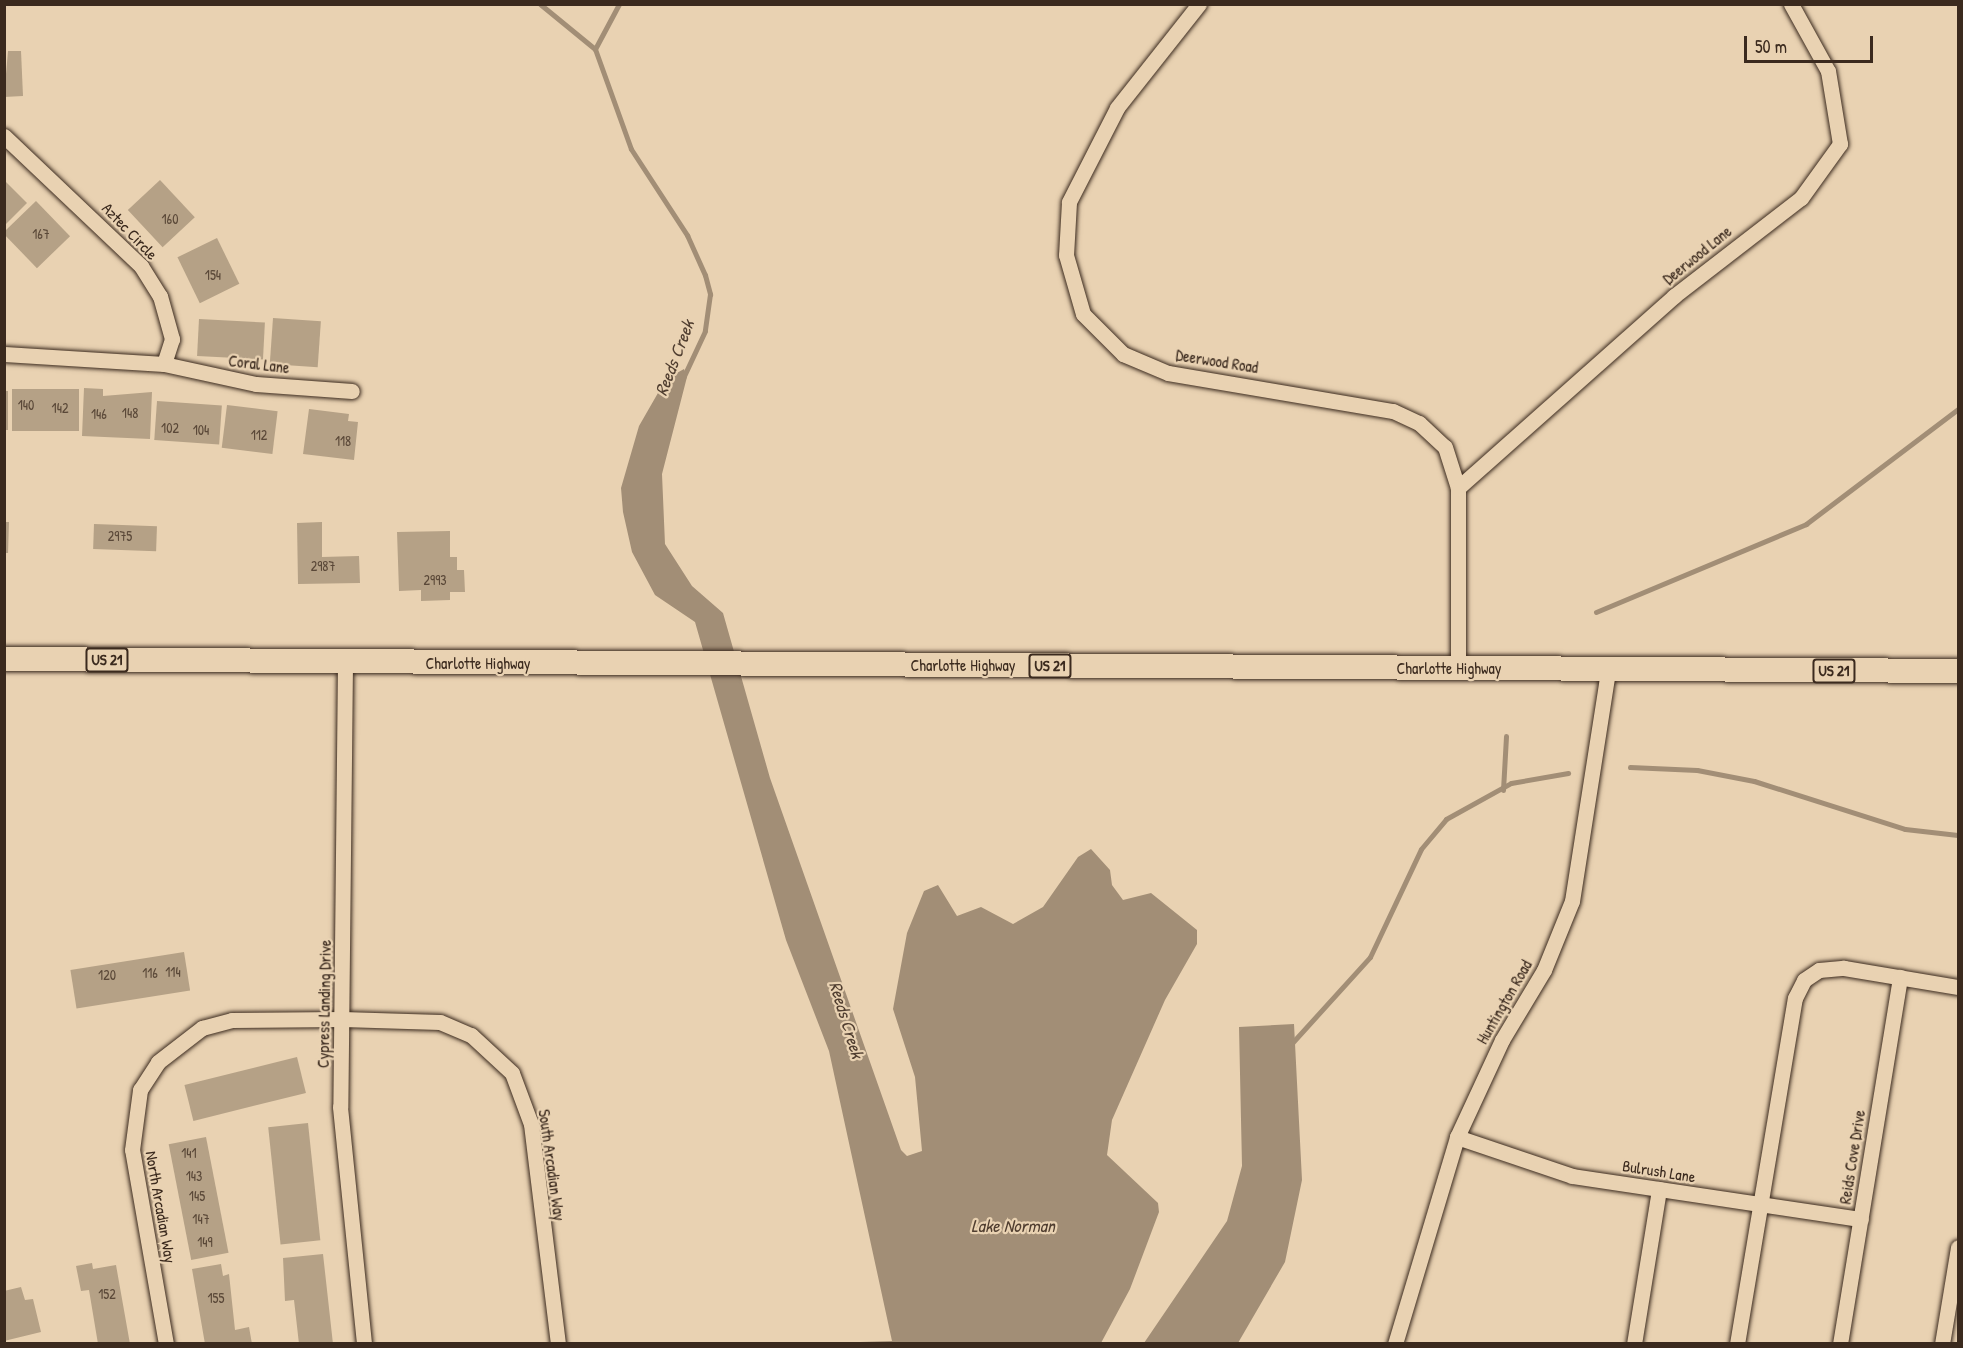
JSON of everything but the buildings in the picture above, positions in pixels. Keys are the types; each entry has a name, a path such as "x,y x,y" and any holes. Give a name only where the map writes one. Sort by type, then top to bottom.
{"main road":[{"name":"Charlotte Highway","path":"4,659 345,663 1959,671"}],"street":[{"name":"Deerwood Road","path":"1199,4 1117,108 1069,202 1066,255 1083,314 1123,354 1168,373 1393,411 1419,423 1445,447 1458,488 1458,668"},
{"name":"Deerwood Lane","path":"1458,488 1674,296 1800,198 1840,144 1828,71 1791,4"},
{"name":"Aztec Circle","path":"4,136 141,266 168,320 172,339 164,364"},
{"path":"4,354 164,364"},
{"name":"Coral Lane","path":"164,364 256,384 352,391"},
{"name":"Cypress Landing Drive","path":"345,663 340,1107 363,1344"},
{"name":"Huntington Road","path":"1395,1344 1457,1137 1502,1040 1544,970 1572,901 1608,670"},
{"path":"1737,1344 1795,998 1804,980 1819,970 1844,968 1959,987"},
{"name":"Reids Cove Drive","path":"1840,1344 1900,977"},
{"name":"North Arcadian Way","path":"166,1344 132,1150 140,1090 158,1062 202,1028 232,1020 342,1019"},
{"name":"South Arcadian Way","path":"342,1019 440,1022 471,1035 512,1073 531,1124 558,1344"},
{"name":"Bulrush Lane","path":"1457,1137 1572,1176 1860,1220"},
{"path":"1634,1344 1659,1189"},
{"path":"1942,1344 1959,1247"}],"water":[{"name":"Lake Norman","path":"684,369 687,377 662,474 665,544 692,586 723,613 770,778 901,1150 907,1156 922,1151 915,1077 893,1009 907,933 924,891 938,885 957,916 981,907 1013,924 1043,907 1078,857 1091,849 1110,870 1112,885 1123,900 1151,893 1197,930 1197,944 1165,1000 1112,1120 1107,1155 1158,1203 1159,1212 1130,1289 1101,1343 829,1343 892,1341 829,1051 786,940 695,622 655,595 632,552 623,512 621,488 639,426 666,379"},
{"path":"1294,1024 1302,1180 1285,1262 1238,1343 1144,1343 1227,1221 1242,1166 1239,1027"}],"waterway":[{"name":"Reeds Creek","path":"540,4 595,49 631,149 687,235 705,275 710,294 705,331 683,378"},
{"path":"595,49 619,4"},
{"path":"1596,612 1806,524 1958,409"},
{"path":"1503,790 1506,736"},
{"path":"1630,767 1697,770 1754,781 1905,829 1958,835"},
{"path":"1292,1043 1370,957 1421,849 1446,819 1511,783 1568,773"}]}
